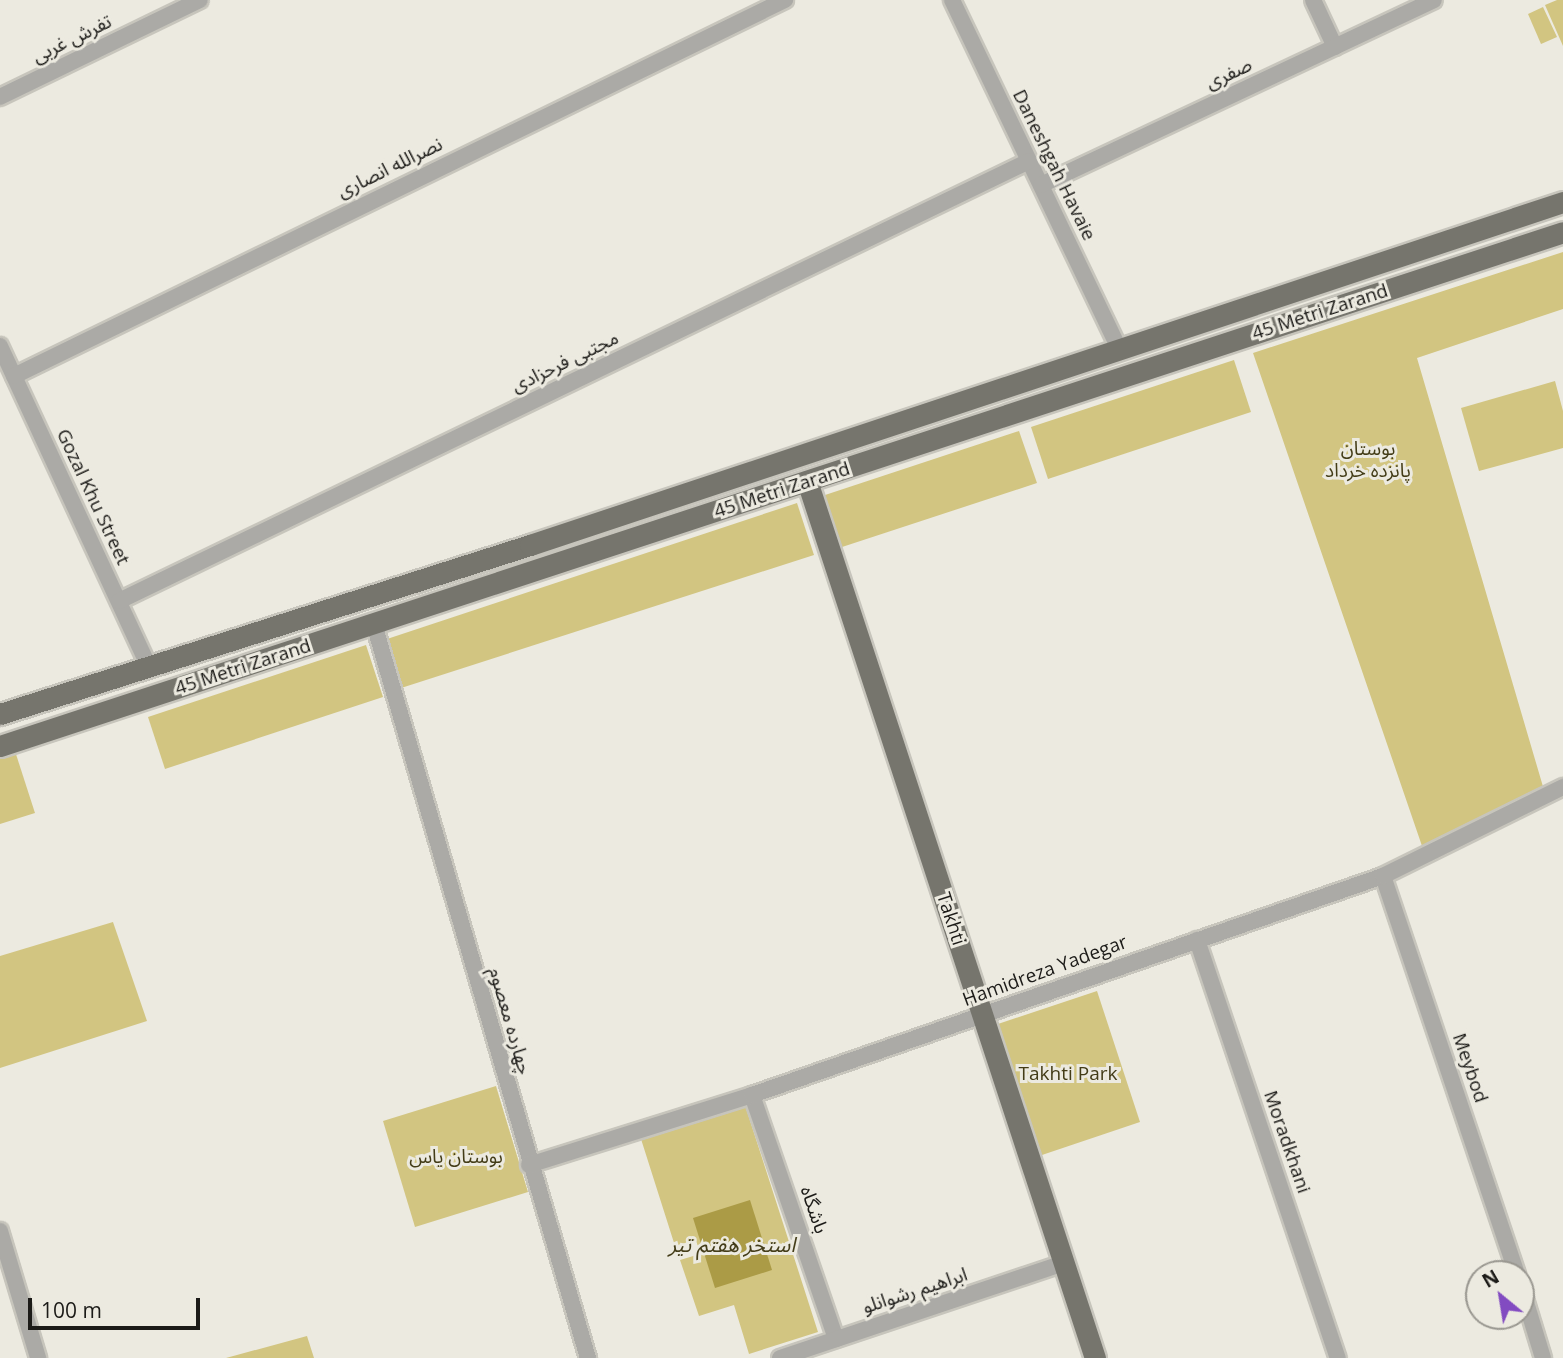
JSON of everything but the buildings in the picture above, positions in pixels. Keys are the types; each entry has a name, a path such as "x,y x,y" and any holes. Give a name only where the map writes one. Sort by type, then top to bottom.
{"main road":[{"name":"45 Metri Zarand","path":"0,713 530,545 1563,202"},
{"name":"45 Metri Zarand","path":"0,746 1563,232"},
{"path":"1206,320 1189,339 1207,349"},
{"path":"1119,349 1131,373"},
{"path":"1049,371 1066,380 1058,397"},
{"name":"Takhti","path":"807,481 1095,1358"}],"street":[{"name":"تفرش غربی","path":"0,97 200,0"},
{"name":"نصرالله انصاری","path":"14,376 785,0"},
{"name":"Daneshgah Havaie","path":"951,0 1119,349"},
{"path":"1313,0 1335,47"},
{"name":"صفری","path":"1041,185 1434,0"},
{"name":"مجتبی فرحزادی","path":"119,601 1029,162"},
{"name":"Gozal Khu Street","path":"0,346 148,665"},
{"name":"چهارده معصوم","path":"374,624 529,1165 588,1358"},
{"name":"Hamidreza Yadegar","path":"529,1165 752,1095 1383,876 1563,787"},
{"name":"Meybod","path":"1383,876 1512,1260"},
{"name":"Moradkhani","path":"1197,940 1338,1358"},
{"name":"باشگاه","path":"752,1095 835,1339"},
{"path":"0,1231 38,1358"},
{"name":"ابراهیم رشوانلو","path":"780,1358 1064,1263"},
{"path":"1534,1330 1543,1358"}],"green space":[{"path":"1563,0 1563,46 1545,5"},
{"path":"1543,7 1557,37 1541,44 1528,14"},
{"name":"بوستان پانزده خرداد","path":"1563,252 1563,309 1417,358 1544,790 1422,846 1253,353"},
{"path":"1234,360 1251,412 1048,479 1031,427"},
{"path":"1555,381 1563,411 1563,448 1479,471 1461,408"},
{"path":"1019,431 1037,483 836,549 819,497"},
{"path":"797,503 814,555 398,689 381,641"},
{"path":"366,645 383,697 165,769 148,717"},
{"path":"14,748 35,813 0,824 0,752"},
{"path":"113,922 147,1021 0,1068 0,956"},
{"name":"Takhti Park","path":"1097,991 1140,1122 1039,1156 995,1025"},
{"name":"بوستان یاس","path":"496,1086 528,1192 415,1227 383,1121"},
{"path":"745,1105 818,1332 749,1354 734,1305 699,1316 680,1260 700,1254 696,1240 675,1246 641,1139"},
{"path":"307,1336 314,1358 226,1358"}],"water":[{"name":"استخر هفتم تیر","path":"750,1200 772,1270 715,1288 693,1218"}]}
